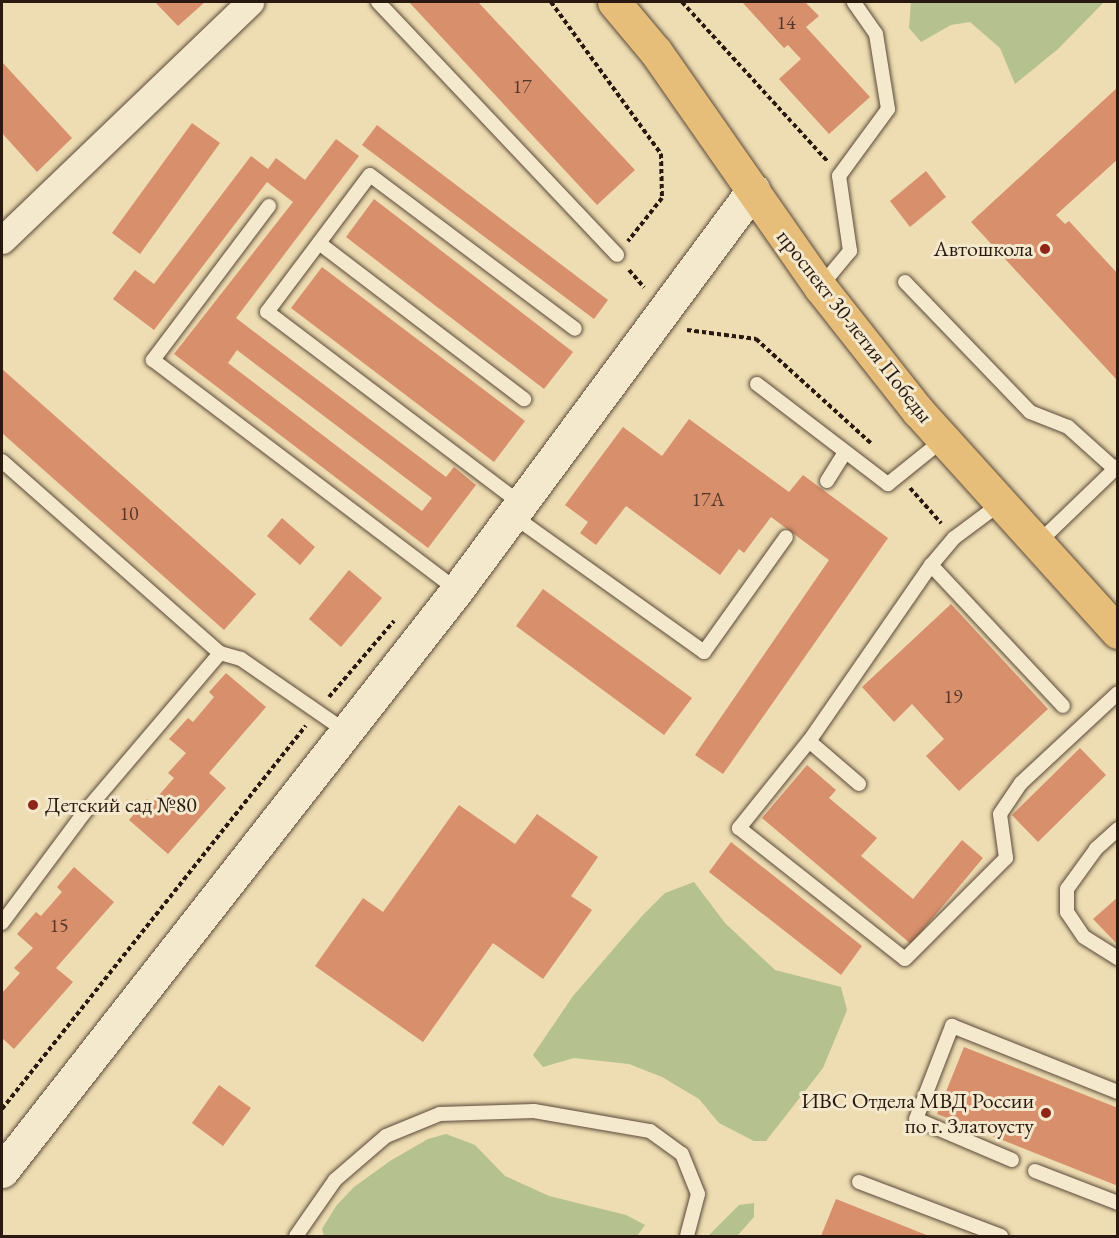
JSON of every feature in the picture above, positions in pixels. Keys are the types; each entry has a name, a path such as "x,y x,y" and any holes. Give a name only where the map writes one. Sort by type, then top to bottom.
{"main road":[{"name":"проспект 30-летия Победы","path":"614,2 656,52 820,287 944,439 1118,632"}],"street":[{"path":"2,240 250,2"},
{"path":"2,1171 457,590 753,190"}],"lane":[{"path":"378,2 617,255"},
{"path":"820,287 850,251 839,176 888,110 876,34 854,2"},
{"path":"575,329 370,175 267,312 516,509 704,652 786,537"},
{"path":"269,206 153,360 457,590"},
{"path":"319,243 524,399"},
{"path":"905,282 1030,412 1068,427 1116,468 1038,543"},
{"path":"757,384 888,484 944,439"},
{"path":"827,481 845,452"},
{"path":"2,461 220,653 241,659 347,732"},
{"path":"1001,503 954,538 931,565 808,741 739,828 904,959 1006,858 1000,814 1021,783 1118,693"},
{"path":"931,565 1064,706"},
{"path":"2,923 84,813 220,653"},
{"path":"808,741 859,784"},
{"path":"1118,829 1096,849 1067,888 1067,912 1084,937 1118,958"},
{"path":"1012,1160 916,1119 952,1026 1118,1092"},
{"path":"296,1236 335,1180 386,1136 440,1114 534,1111 650,1131 682,1154 698,1194 687,1236"},
{"path":"1035,1171 1118,1203"},
{"path":"859,1182 1001,1236"}],"path":[{"path":"551,2 661,154 662,198 617,255 663,311"},
{"path":"682,2 839,176"}],"green space":[{"path":"911,2 1104,2 1058,49 1015,84 1000,48 970,22 951,25 921,42 909,28"},
{"path":"694,882 725,923 775,970 841,987 847,1010 823,1068 766,1141 754,1141 719,1123 699,1099 662,1077 629,1064 574,1058 543,1067 533,1055 573,996 642,916 665,893"},
{"path":"446,1134 475,1145 505,1176 549,1196 626,1215 645,1225 637,1236 324,1236 322,1229 336,1206 354,1187 390,1161 428,1139"},
{"path":"754,1203 754,1217 737,1236 708,1236 739,1205"}],"building":[{"path":"155,2 205,2 178,26"},
{"path":"409,2 478,2 635,170 597,205"},
{"path":"742,2 805,2 819,16 806,27 870,97 829,134 779,79 801,59 788,45 784,48"},
{"path":"2,62 72,138 37,172 2,133"},
{"name":"Автошкола","path":"1118,87 1118,159 1056,215 1065,224 1069,221 1118,274 1116,379 971,222"},
{"path":"192,123 220,143 140,254 112,233"},
{"path":"377,125 608,300 594,319 362,145"},
{"path":"336,139 359,156 236,318 446,477 454,467 476,485 428,548 174,354 293,202 267,182 154,330 113,299 135,270 154,284 251,156 268,169 276,158 305,180","holes":["237,350 432,498 422,511 228,363"]},
{"path":"926,171 946,197 910,227 890,201"},
{"path":"374,199 573,352 544,389 346,237"},
{"path":"322,267 525,421 494,462 291,308"},
{"path":"2,369 256,594 224,630 2,433"},
{"path":"689,419 789,492 803,475 888,538 723,774 695,755 829,560 771,517 744,553 739,549 720,575 626,506 596,545 580,533 588,522 565,505 623,427 662,456"},
{"path":"282,518 315,547 300,565 267,536"},
{"path":"349,570 382,598 341,647 309,619"},
{"path":"543,589 692,698 664,735 516,626"},
{"path":"951,604 1048,709 959,791 926,756 944,739 912,704 894,722 862,687"},
{"path":"226,673 266,707 209,773 226,788 168,854 129,820 147,799 152,803 174,778 168,773 186,753 169,739 188,718 193,722 214,697 209,692"},
{"path":"1080,748 1106,775 1038,842 1012,815"},
{"path":"807,765 836,790 829,798 877,838 861,856 913,899 962,840 983,858 911,944 762,818"},
{"path":"459,805 515,844 537,814 598,857 571,896 592,910 543,979 493,943 423,1042 315,966 363,898 383,912"},
{"path":"731,842 862,946 841,975 709,872"},
{"path":"74,867 114,902 56,968 73,982 14,1049 2,1038 2,993 20,973 14,968 33,948 17,934 36,912 41,916 62,892 57,887"},
{"path":"1118,897 1118,945 1093,919"},
{"path":"964,1047 1118,1108 1118,1186 937,1114"},
{"path":"219,1085 251,1108 223,1146 192,1123"},
{"path":"836,1199 929,1236 821,1236"}],"place":[{"name":"Автошкола","path":"1045,249"},
{"name":"Детский сад №80","path":"33,805"},
{"name":"ИВС Отдела МВД России по г. Златоусту","path":"1046,1113"}]}
